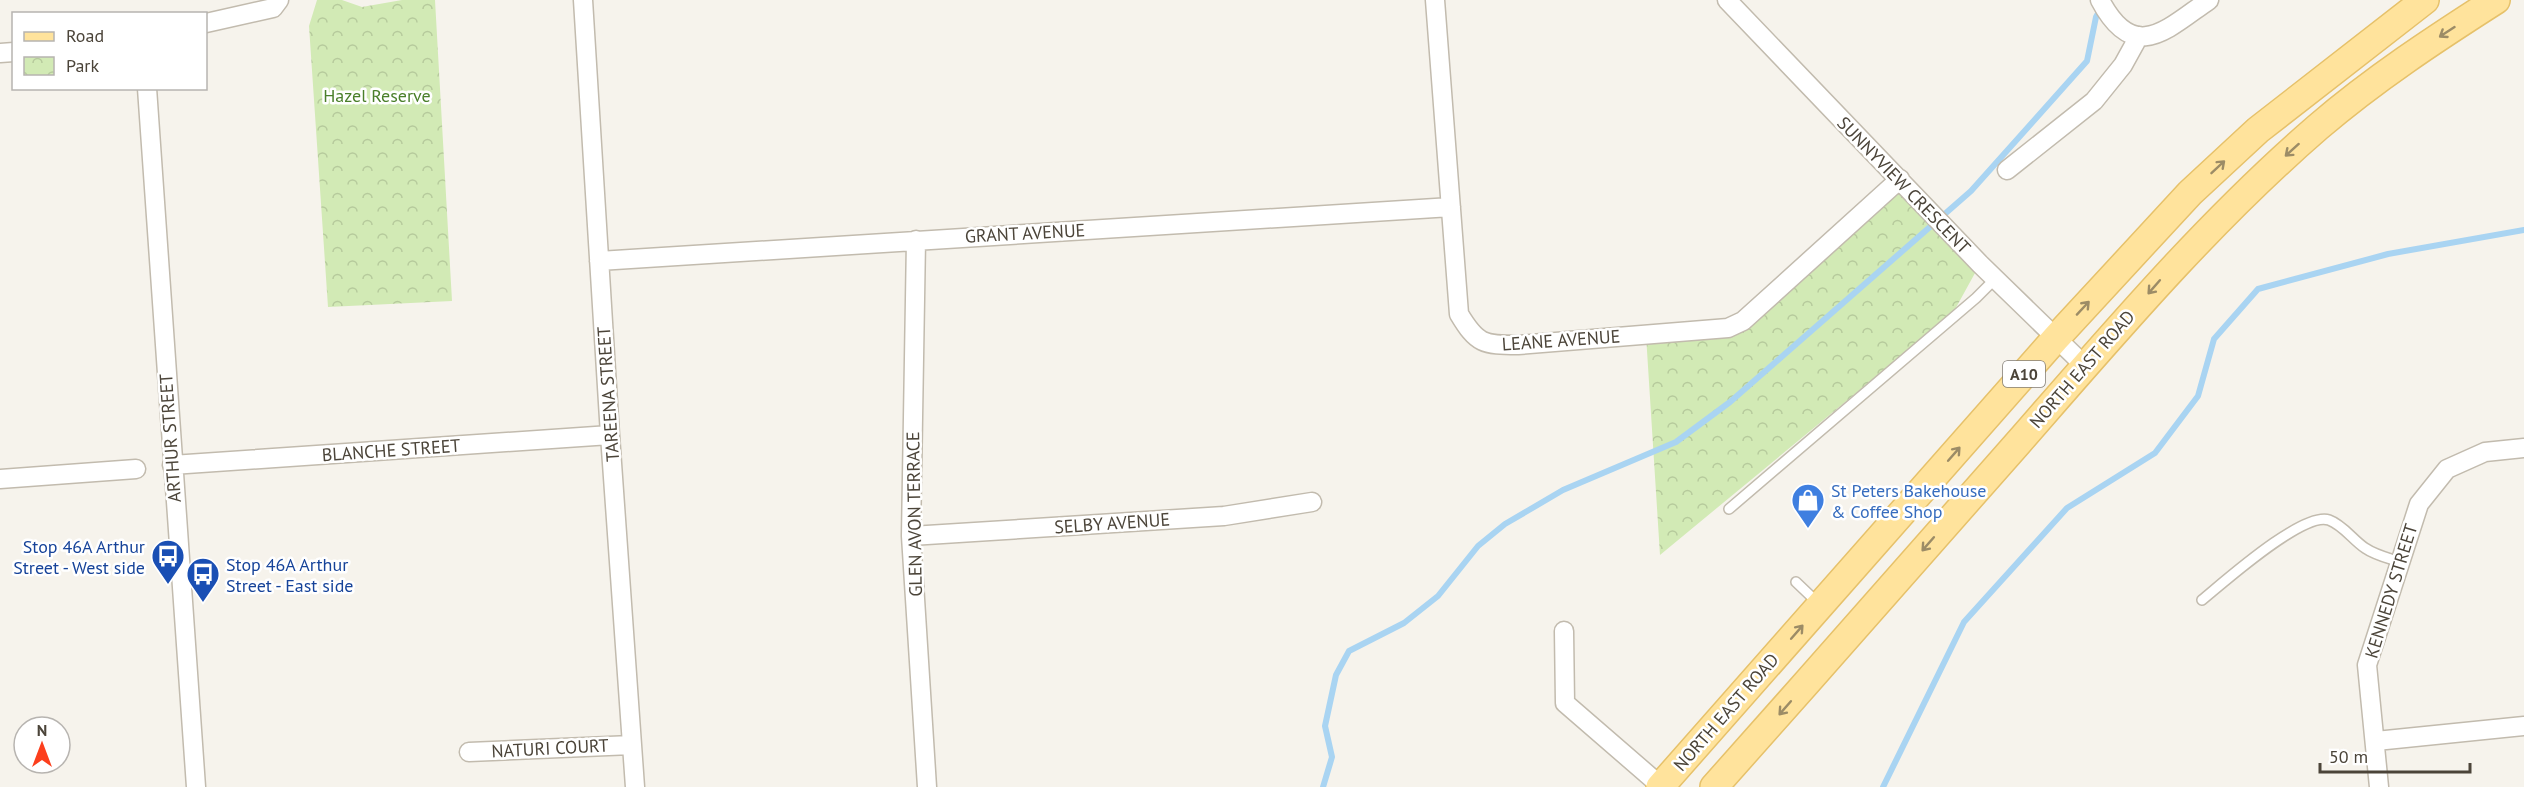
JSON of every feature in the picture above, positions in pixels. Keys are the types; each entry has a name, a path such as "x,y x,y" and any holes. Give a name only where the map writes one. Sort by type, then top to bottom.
{"main road":[{"name":"NORTH EAST ROAD","path":"1661,787 2056,338 2190,194 2249,138 2425,0"},
{"name":"NORTH EAST ROAD","path":"1714,787 2166,273 2248,190 2319,126 2368,86 2496,0"}],"street":[{"path":"207,23 273,8 279,0"},
{"name":"TAREENA STREET","path":"583,0 635,787"},
{"name":"LEANE AVENUE","path":"1435,0 1459,314 1475,337 1491,345 1518,345 1728,328 1743,321 1900,179"},
{"path":"2102,3 2125,31 2139,36 2152,36 2164,32 2209,0"},
{"name":"SUNNYVIEW CRESCENT","path":"1728,1 1995,279 2085,366"},
{"path":"2007,170 2094,101 2123,64 2139,36"},
{"name":"ARTHUR STREET","path":"147,90 196,787"},
{"name":"GRANT AVENUE","path":"599,261 1451,207"},
{"name":"GLEN AVON TERRACE","path":"916,240 911,536 927,787"},
{"name":"BLANCHE STREET","path":"172,465 610,435"},
{"name":"KENNEDY STREET","path":"2379,787 2367,665 2419,504 2446,469 2485,452 2524,448"},
{"path":"0,479 136,469"},
{"name":"SELBY AVENUE","path":"911,536 1224,516 1312,502"},
{"path":"1564,631 1565,703 1661,787"},
{"path":"2376,741 2524,726"},
{"name":"NATURI COURT","path":"469,752 632,744"}],"lane":[{"path":"1729,508 1977,298 1995,279"},
{"path":"2202,600 2282,537 2320,519 2337,525 2371,551 2400,562"},
{"path":"1796,582 1820,605"}],"green space":[{"name":"Hazel Reserve","path":"317,0 342,0 362,7 402,0 435,0 452,301 328,307 309,26"},
{"path":"1900,179 1980,264 1953,313 1660,555 1646,335 1728,328"}],"waterway":[{"path":"1323,787 1332,757 1325,726 1336,675 1349,651 1404,623 1438,596 1478,546 1505,524 1563,490 1676,442 1730,402 1971,191 2087,61 2096,17 2101,8"},
{"path":"1883,787 1964,622 2067,508 2155,453 2198,396 2214,339 2258,289 2388,254 2524,230"}],"place":[{"name":"St Peters Bakehouse & Coffee Shop","path":"1808,529"},
{"name":"Stop 46A Arthur Street - West side","path":"168,585"},
{"name":"Stop 46A Arthur Street - East side","path":"203,603"}]}
